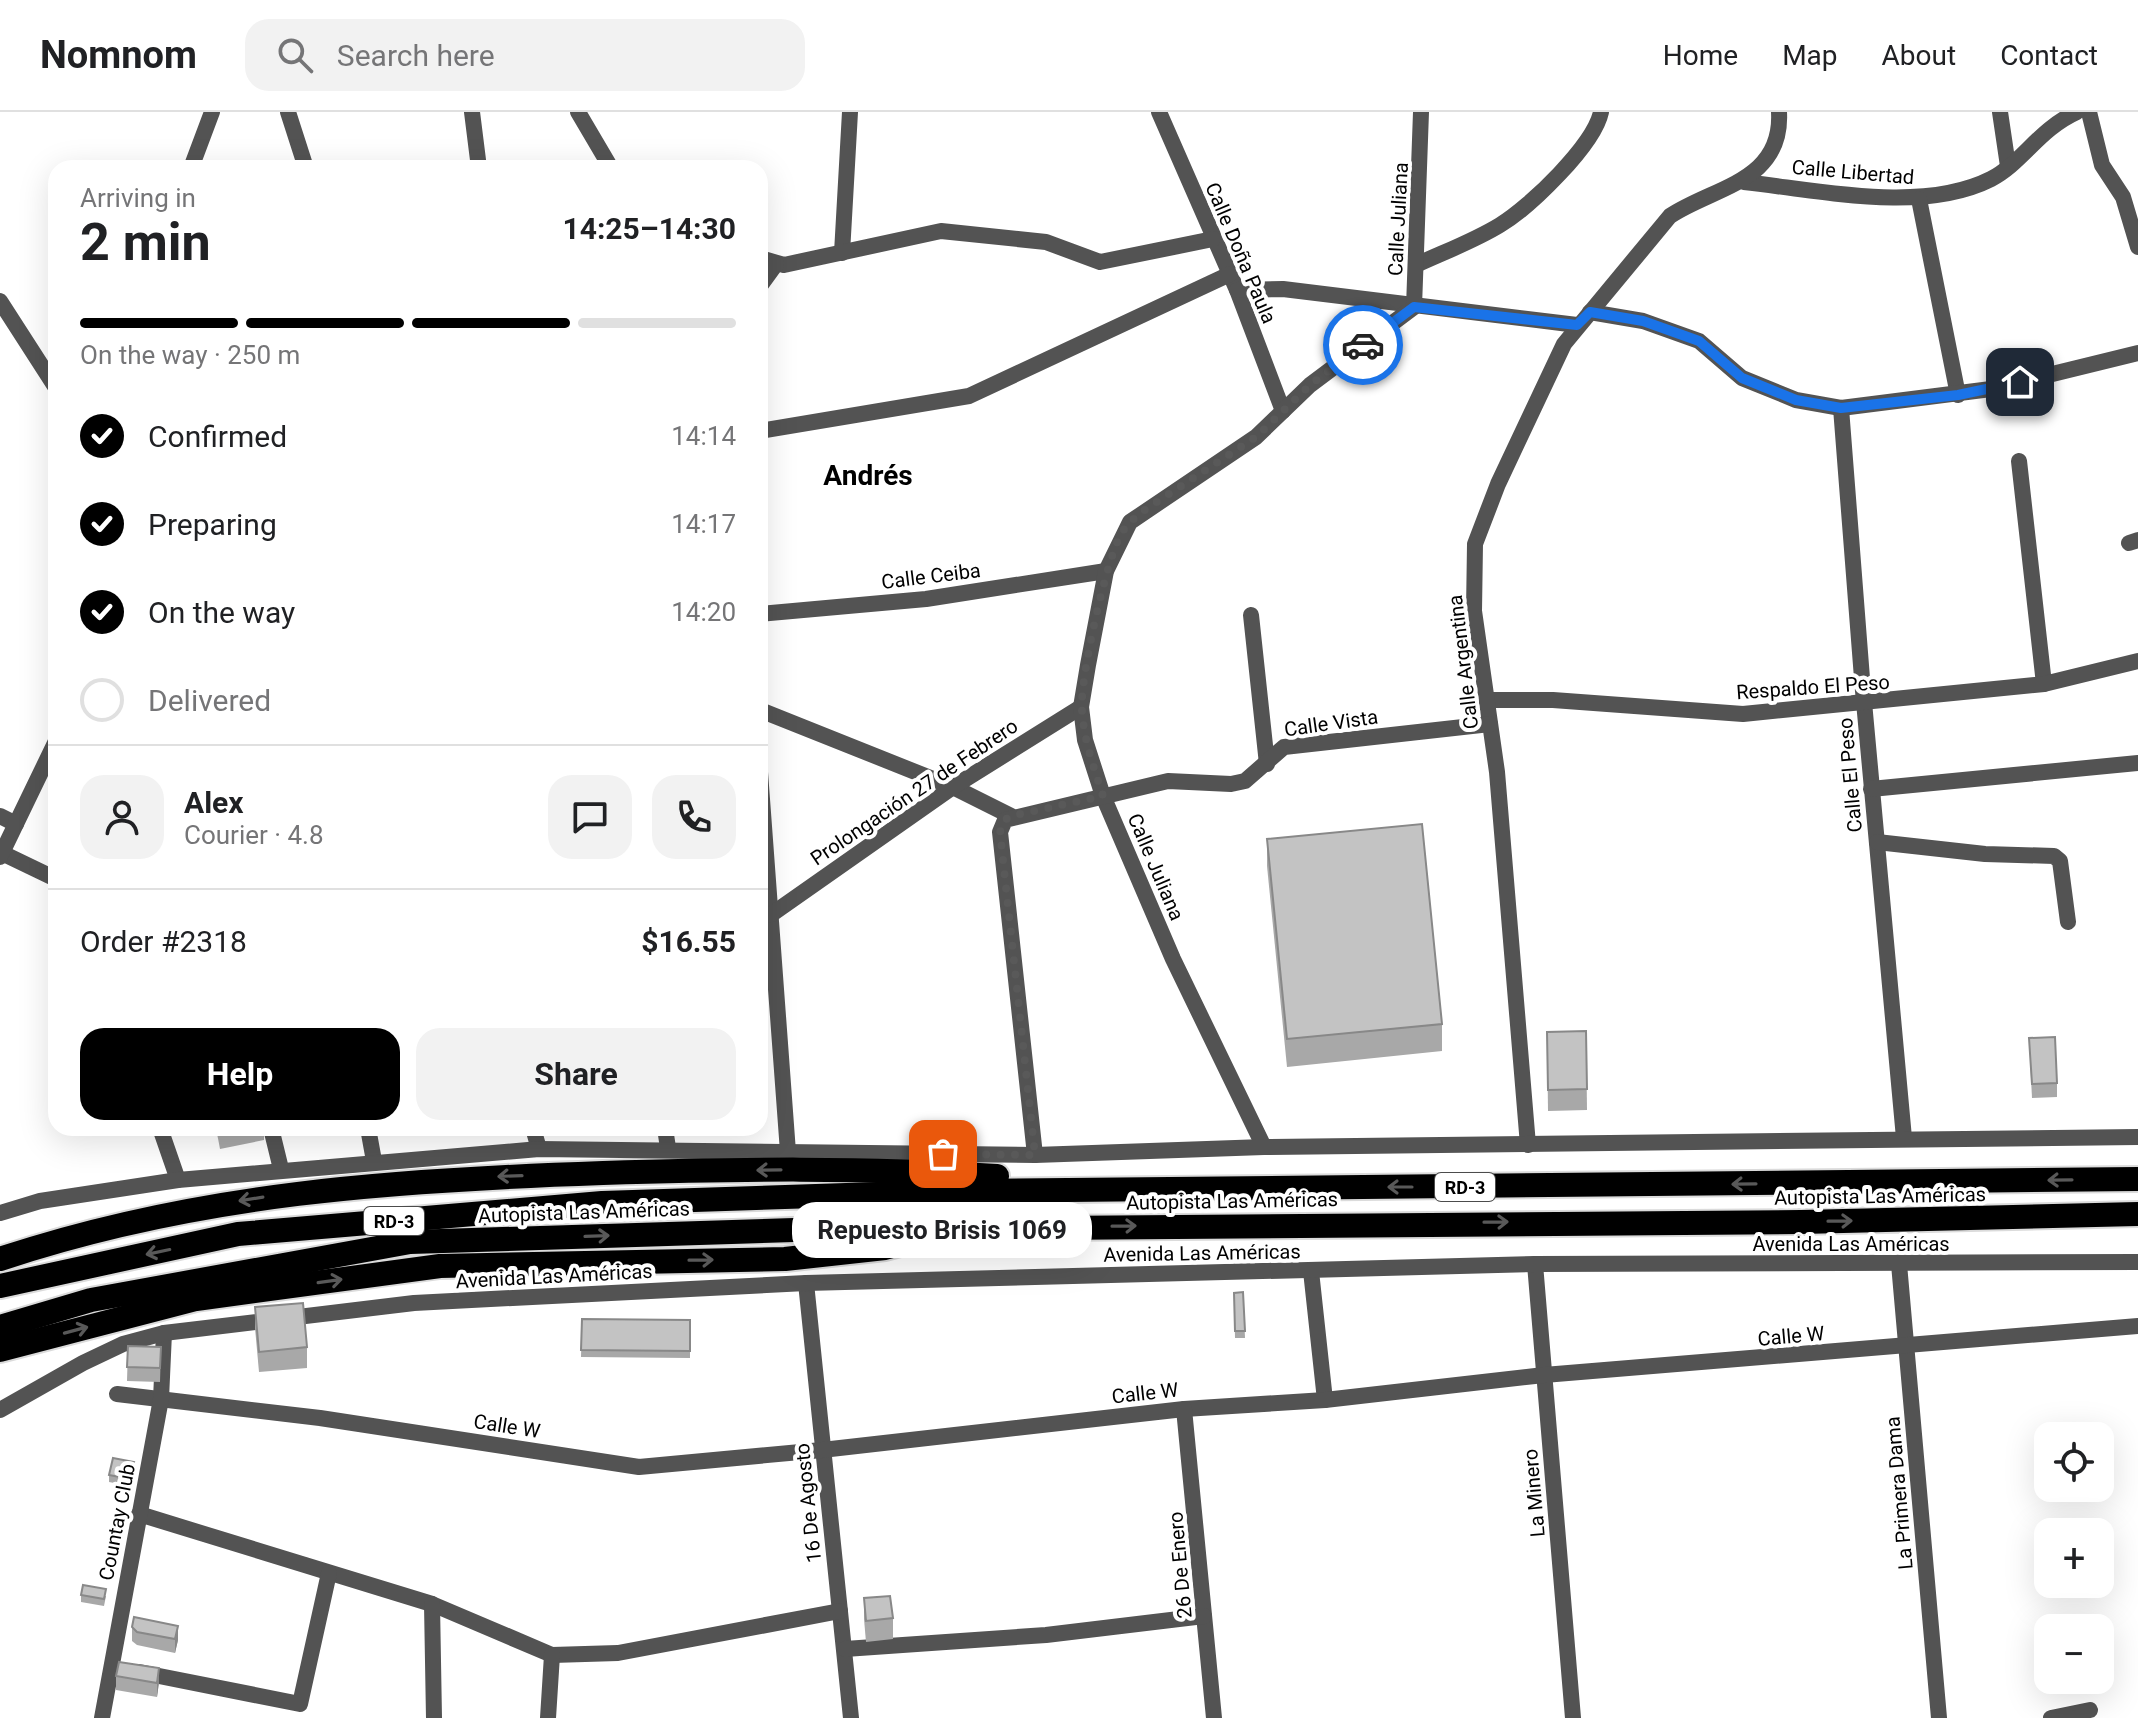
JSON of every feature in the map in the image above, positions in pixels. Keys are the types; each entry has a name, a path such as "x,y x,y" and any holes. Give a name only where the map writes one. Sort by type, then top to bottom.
{"highway":[{"path":"0,1259 182,1209 275,1195 450,1178 845,1169 994,1176 1127,1189"},
{"name":"Autopista Las Américas","path":"0,1286 238,1234 602,1203 1127,1189 2138,1179"},
{"name":"Autopista Las Américas","path":"0,1327 91,1300 410,1242 794,1230 1801,1222 2138,1214"},
{"path":"0,1350 196,1299 440,1266 785,1259 885,1248 956,1228"}],"street":[{"path":"194,160 212,112"},
{"path":"288,112 303,160"},
{"path":"472,112 478,160"},
{"path":"578,112 606,160"},
{"path":"842,253 850,112"},
{"name":"Calle Doña Paula","path":"1159,112 1237,290 1283,411"},
{"name":"Calle Juliana","path":"1264,1147 1173,959 1103,796 1085,740 1081,707 1106,571 1130,522 1256,437 1310,385 1414,307 1421,112"},
{"path":"1416,265 1502,224 1577,157 1599,124 1601,112"},
{"path":"2000,112 2008,166"},
{"name":"Calle Libertad","path":"1744,182 1919,199 1994,178 2054,122 2077,112"},
{"path":"2089,112 2102,165 2123,197 2138,247"},
{"path":"1744,182 1768,154 1782,116"},
{"name":"Calle Argentina","path":"1528,1145 1490,724 1474,611 1475,544 1550,369 1577,325 1670,216 1690,203 1744,182"},
{"path":"1919,199 1958,395"},
{"path":"768,261 842,253 941,231 1046,242 1100,262 1213,239"},
{"path":"768,430 969,396 1230,274"},
{"path":"1237,290 1283,289 1577,325"},
{"path":"0,301 48,376"},
{"path":"1590,312 1643,321 1699,341 1742,378 1796,400 1841,408 1958,395 2138,353"},
{"name":"Calle El Peso","path":"1841,408 1871,789 1904,1138"},
{"path":"2019,461 2044,684"},
{"name":"Calle Ceiba","path":"768,613 926,599 1106,571"},
{"path":"1251,615 1267,764"},
{"name":"Respaldo El Peso","path":"1487,700 1553,700 1743,714 2044,684 2138,661"},
{"name":"Prolongación 27 de Febrero","path":"768,913 953,787 1081,707"},
{"path":"768,713 953,787 1011,816 1005,820 1000,832 1035,1155"},
{"name":"Calle Vista","path":"1011,816 1168,781 1231,784 1245,781 1284,747 1490,724"},
{"path":"48,758 1,855 48,876"},
{"path":"1871,789 2138,763"},
{"path":"0,816 16,824"},
{"path":"1877,842 1985,854 2054,856 2060,861 2068,922"},
{"path":"768,936 788,1152"},
{"path":"163,1136 178,1180"},
{"path":"273,1136 281,1169"},
{"path":"369,1136 374,1161"},
{"path":"535,1136 539,1149"},
{"path":"666,1136 668,1148"},
{"path":"0,1213 40,1201 178,1180 539,1149 668,1148 1035,1155 1264,1147 2138,1137"},
{"name":"Avenida Las Américas","path":"0,1410 123,1344 164,1333 414,1303 806,1283 1535,1264 2138,1262"},
{"name":"La Minero","path":"1535,1264 1573,1718"},
{"name":"La Primera Dama","path":"1899,1264 1939,1718"},
{"path":"1311,1271 1325,1400"},
{"name":"16 De Agosto","path":"806,1283 851,1718"},
{"name":"Calle W","path":"117,1394 320,1418 639,1467 822,1450 1184,1409 1325,1400 1544,1375 2138,1326"},
{"name":"Countay Club","path":"102,1718 161,1399 164,1333"},
{"name":"26 De Enero","path":"1184,1409 1214,1718"},
{"path":"139,1514 432,1604 552,1655 618,1653 840,1611"},
{"path":"110,1666 301,1711 329,1573"},
{"path":"432,1604 434,1718"},
{"path":"845,1649 1046,1635 1204,1616"},
{"path":"548,1718 552,1655"},
{"path":"2051,1718 2090,1710"}],"building":[{"path":"1422,824 1442,1024 1287,1039 1267,839"},
{"path":"1586,1031 1587,1089 1548,1090 1547,1032"},
{"path":"2055,1037 2057,1083 2032,1084 2029,1038"},
{"path":"1243,1292 1245,1331 1235,1331 1234,1293"},
{"path":"303,1303 307,1347 259,1352 255,1307"},
{"path":"582,1319 690,1320 690,1351 581,1350"},
{"path":"128,1346 161,1347 160,1368 127,1367"},
{"path":"113,1458 134,1462 130,1479 109,1475"},
{"path":"83,1585 106,1589 104,1599 81,1595"},
{"path":"890,1596 893,1618 866,1621 864,1598"},
{"path":"134,1617 178,1626 175,1639 137,1632 132,1627"},
{"path":"119,1662 159,1668 157,1683 116,1676"}],"way so far":[{"path":"943,1154 1035,1155 1000,832 1005,820 1011,816 1103,796 1085,740 1081,707 1106,571 1120,536 1130,522 1146,509 1256,437 1310,385 1363,345"}],"place":[{"name":"Repuesto Brisis 1069","path":"943,1154"}],"district":[{"name":"Andrés","path":"868,475"}],"route":[{"path":"1363,345 1414,307 1577,325 1590,312 1643,321 1699,341 1742,378 1796,400 1841,408 1958,395 2020,382"}]}
